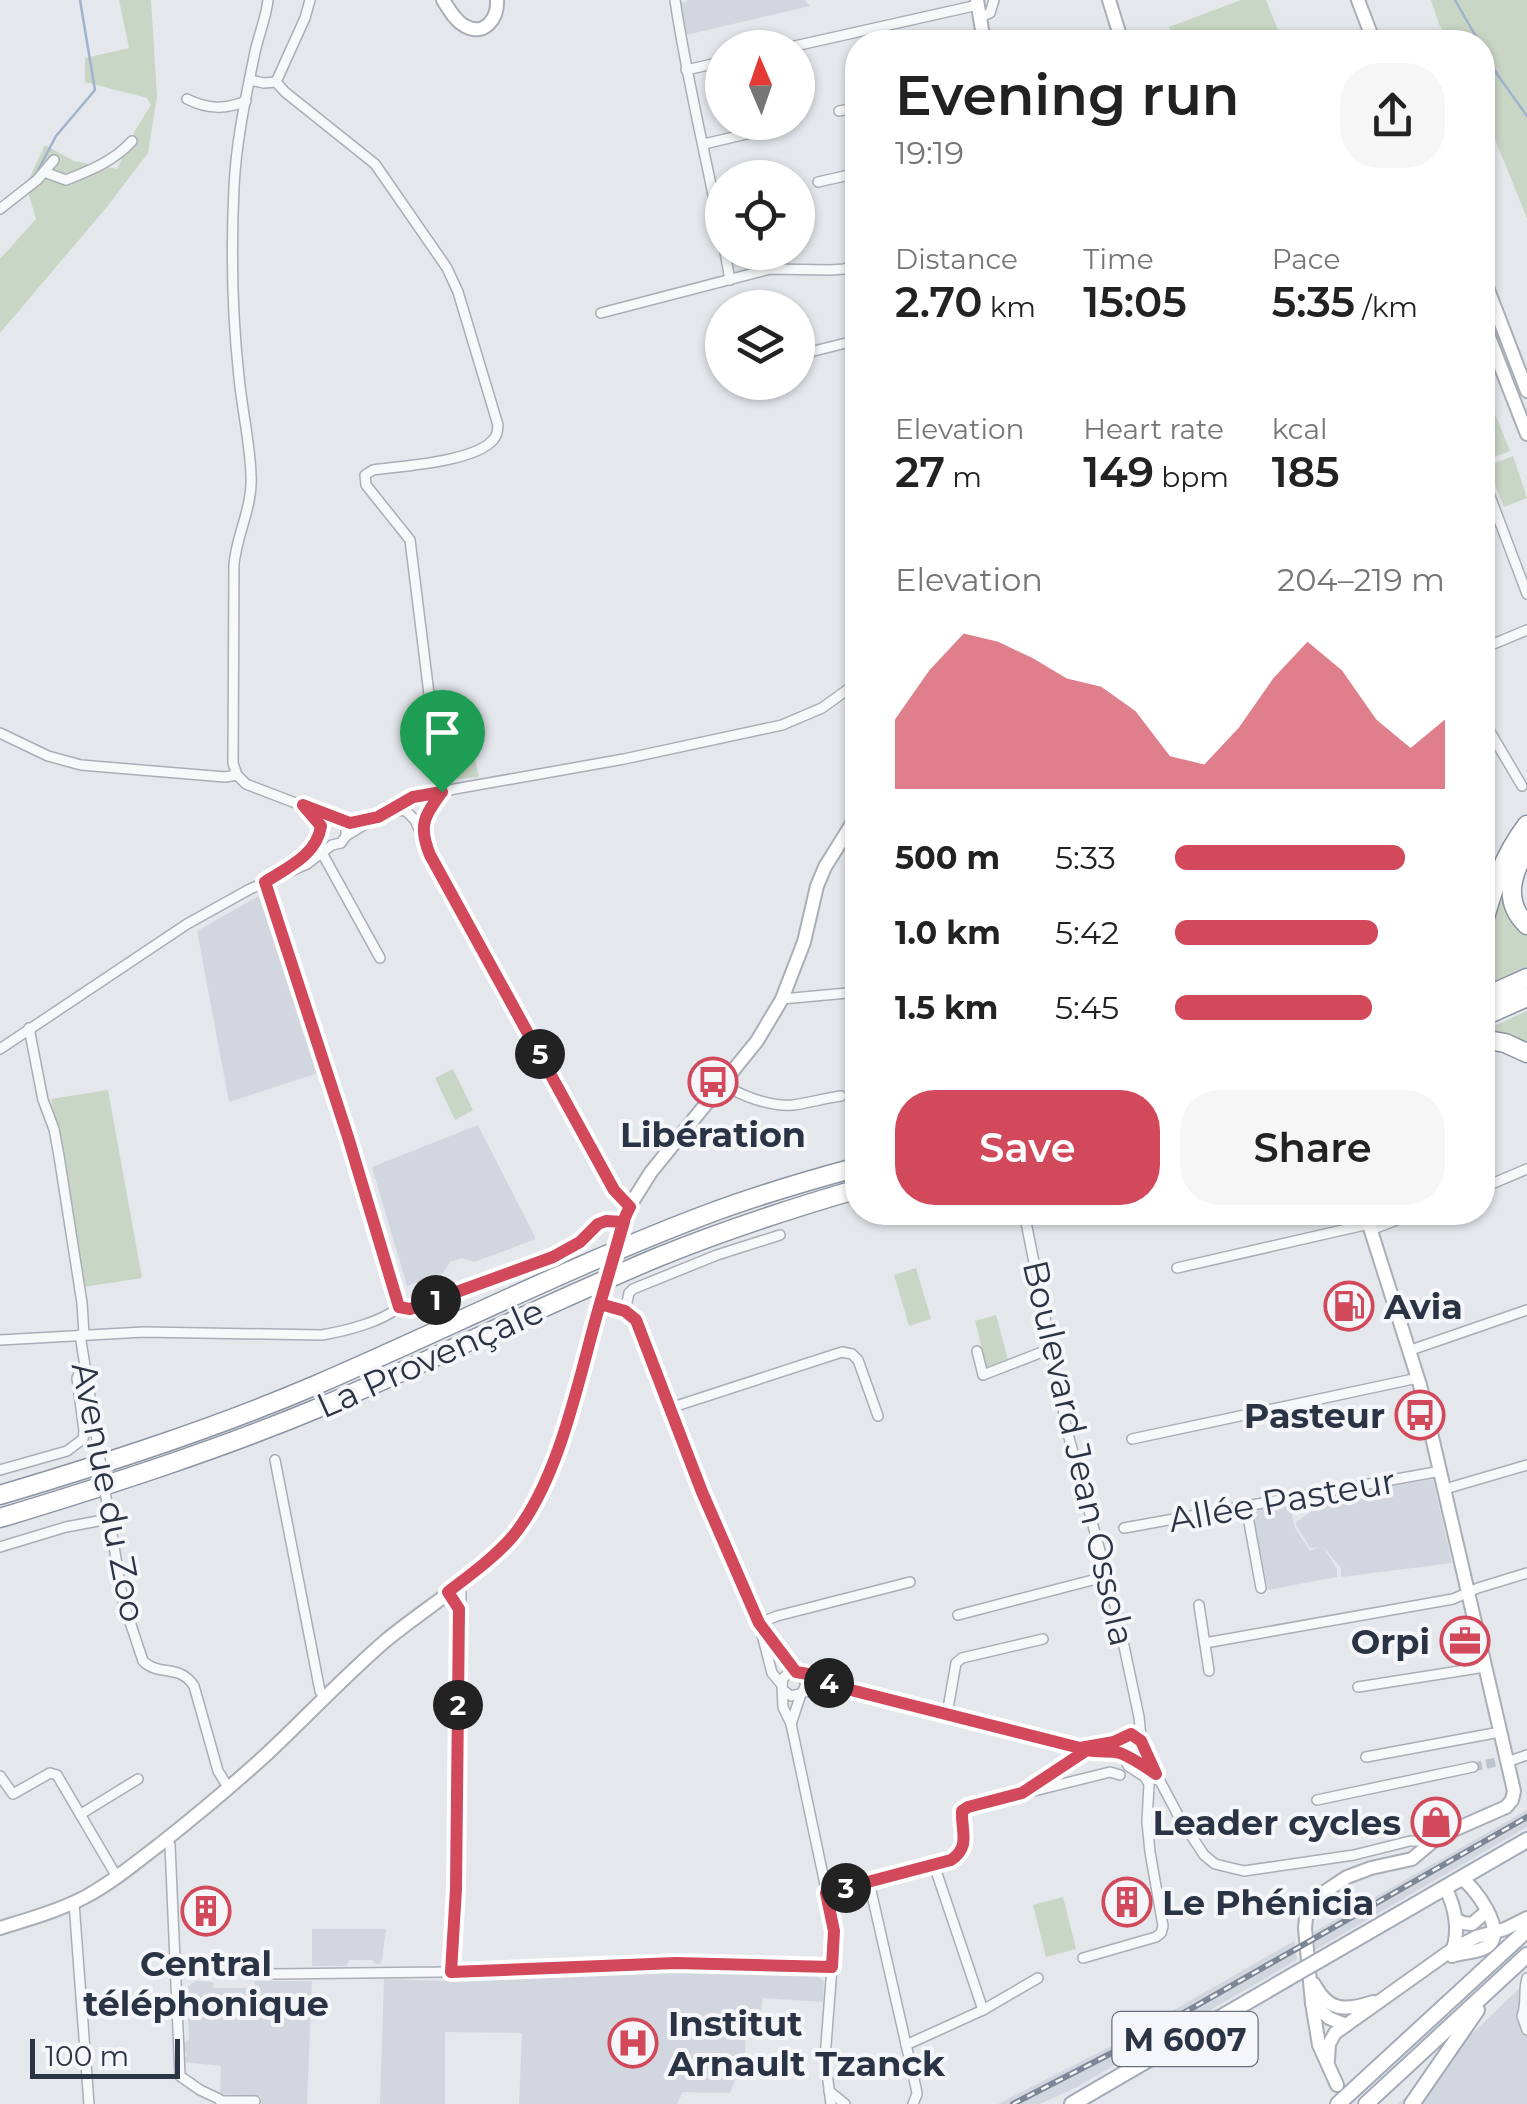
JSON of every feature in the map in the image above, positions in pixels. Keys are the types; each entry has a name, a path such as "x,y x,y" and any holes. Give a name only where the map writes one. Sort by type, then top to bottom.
{"highway":[{"path":"1495,886 1510,848 1527,825"},
{"path":"1527,849 1514,871 1511,888 1516,911 1527,925"},
{"path":"1495,992 1527,978"},
{"path":"1495,1011 1527,997"},
{"path":"1495,1041 1527,1053"},
{"name":"La Provençale","path":"0,1495 241,1416 660,1232 759,1196 845,1171"},
{"name":"La Provençale","path":"0,1518 258,1432 325,1406 658,1257 845,1194"}],"main road":[{"path":"442,0 462,25 473,29 491,23 497,15 497,0"},
{"path":"1108,0 1118,30"},
{"path":"1358,0 1369,30"},
{"path":"1364,16 1375,30"},
{"path":"1495,308 1527,390"},
{"path":"1495,352 1527,434"},
{"path":"0,1928 74,1903 167,1839 268,1752 386,1640 510,1539 530,1511 557,1450 630,1207 651,1172 757,1041 782,999 804,942 824,867 845,834"},
{"path":"1369,1225 1411,1350 1504,1761"},
{"name":"Boulevard Jean Ossola","path":"1426,1846 1506,1807 1514,1791 1504,1761"},
{"name":"M 6007","path":"1072,2104 1304,1975 1318,1961 1527,1840"},
{"path":"1337,2085 1318,2045 1304,1975 1305,1924 1318,1898 1347,1877 1412,1859 1426,1846"},
{"path":"1480,1898 1482,1866"},
{"path":"1461,1878 1480,1898 1495,1931"},
{"path":"1445,1887 1457,1920 1459,1950 1474,1960 1474,1978"},
{"path":"1457,1920 1472,1924 1486,1912"},
{"path":"1328,2067 1330,2040 1346,2025 1476,1937 1515,1926 1527,1918"},
{"path":"1338,2104 1527,1930"},
{"path":"1366,2104 1526,1956"},
{"path":"1412,2104 1470,2020 1526,1956"},
{"path":"1304,1975 1332,2006 1350,2008 1384,1998"},
{"path":"1312,2003 1329,2018 1346,2025"}],"street":[{"path":"268,0 236,152 231,296 252,472 234,564 233,763 237,776 246,784 340,820 350,823 378,817"},
{"path":"276,82 310,0"},
{"path":"674,0 707,160"},
{"path":"871,30 979,7 990,14 994,0"},
{"path":"815,42 845,35"},
{"path":"686,70 705,66"},
{"path":"250,80 276,82"},
{"path":"276,82 375,164 458,292 498,425 492,442 463,456 372,470 365,475 366,485 410,540 442,792 426,816 422,836"},
{"path":"187,99 223,108 246,101"},
{"path":"839,111 845,110"},
{"path":"704,144 720,140"},
{"path":"44,172 66,180 120,154 132,141"},
{"path":"0,209 54,160"},
{"path":"818,182 845,176"},
{"path":"601,313 770,269 845,269"},
{"path":"728,270 730,280"},
{"path":"815,351 845,343"},
{"path":"1495,509 1527,594"},
{"path":"1495,643 1527,630"},
{"path":"0,1049 186,924 307,864 413,797 624,759 782,725 822,708 845,691"},
{"path":"0,734 48,756 82,765 237,776"},
{"path":"1495,740 1522,786"},
{"path":"303,805 324,842 332,845"},
{"path":"390,810 410,813 614,1190 630,1207"},
{"path":"265,882 309,852 327,820 340,820 346,826 346,836"},
{"path":"322,853 380,958"},
{"path":"265,882 399,1307"},
{"path":"782,999 845,993"},
{"name":"Avenue du Zoo","path":"29,1028 43,1100 60,1156 82,1302 86,1372 123,1600 143,1661 151,1668 177,1671 194,1686 218,1771 228,1787"},
{"path":"723,1084 778,1105 841,1096"},
{"path":"1495,1183 1527,1169"},
{"path":"0,1340 82,1334 199,1332 294,1336 340,1332 399,1307 410,1309 553,1257 580,1242 598,1224 606,1221 622,1226"},
{"name":"Boulevard Jean Ossola","path":"1026,1225 1068,1434 1108,1576 1141,1744 1179,1818 1204,1854 1231,1870 1259,1870 1354,1855 1410,1840 1426,1846"},
{"path":"1177,1268 1356,1225"},
{"path":"625,1311 632,1290 716,1255 780,1235"},
{"path":"601,1300 636,1320 759,1623 772,1674 791,1696 843,1688"},
{"path":"1411,1350 1527,1310"},
{"path":"977,1351 983,1375 1050,1350"},
{"path":"670,1408 842,1352 858,1360 878,1416"},
{"path":"0,1470 68,1451 83,1440 77,1378 86,1372"},
{"path":"1132,1439 1418,1378"},
{"path":"275,1460 324,1696"},
{"path":"1445,1489 1527,1465"},
{"name":"Allée Pasteur","path":"1124,1528 1441,1471"},
{"path":"1246,1506 1261,1588"},
{"path":"0,1546 109,1514"},
{"path":"1205,1643 1453,1598 1527,1574"},
{"path":"958,1615 1108,1576"},
{"path":"759,1623 910,1582"},
{"path":"451,1972 456,1889 459,1609 453,1588"},
{"path":"1199,1605 1209,1672"},
{"path":"759,1623 806,1681 791,1724"},
{"path":"946,1714 956,1663 962,1658 1043,1638"},
{"path":"1358,1687 1485,1667"},
{"path":"831,2104 826,2040 834,1931 791,1724 784,1707 782,1688 786,1675 808,1674 843,1688 1084,1748 1098,1752 1139,1754 1141,1744 1135,1735 1084,1748 1022,1793"},
{"name":"Boulevard Jean Ossola","path":"1123,1736 1133,1716 1134,1694"},
{"path":"1366,1756 1500,1732"},
{"path":"1123,1736 1118,1748 1127,1756"},
{"path":"1504,1761 1527,1755"},
{"path":"1083,1958 1156,1937 1164,1926 1150,1852 1149,1784 1126,1764 1127,1756"},
{"name":"Boulevard Jean Ossola","path":"1127,1756 1156,1774"},
{"path":"1316,1800 1473,1767"},
{"path":"826,1893 951,1860 963,1848 962,1811 968,1807 1110,1772 1120,1775"},
{"path":"0,1776 13,1794 54,1773 116,1877"},
{"path":"80,1814 138,1779"},
{"path":"167,1839 180,2076 222,2103 254,2101"},
{"path":"934,1865 982,2010"},
{"path":"869,1882 916,2094 913,2104"},
{"path":"74,1903 89,2104"},
{"path":"177,1974 245,1970 275,1974 451,1972 676,1963 832,1967"},
{"path":"906,2045 982,2010 1038,1978"},
{"path":"1527,1978 1522,2016 1527,2030"},
{"path":"822,2104 827,2089"},
{"path":"827,2089 845,2104"}],"shaded area":[{"path":"805,0 810,6 686,35 681,3"},
{"path":"259,896 321,1072 229,1102 197,931"},
{"path":"478,1125 536,1239 474,1262 462,1258 450,1262 443,1273 407,1286 372,1167"},
{"path":"1433,1479 1452,1563 1341,1577 1341,1568 1322,1545 1337,1569 1337,1577 1268,1590 1251,1509 1289,1502 1295,1528 1310,1551 1319,1547 1310,1548 1295,1523 1334,1496"},
{"path":"1527,1810 1527,1827 1315,1950 1314,1932"},
{"path":"312,1929 386,1929 382,1960 380,1964 350,1960 346,1966 312,1966"},
{"path":"1294,1941 1297,1960 1077,2087 1040,2104 998,2104 1113,2045"},
{"name":"Institut Arnault Tzanck","path":"674,1970 814,1973 824,1982 823,2002 763,1998 757,2029 746,2028 745,2053 730,2093 683,2092 677,2104 519,2104 522,2033 445,2032 445,2104 380,2104 384,1979 449,1981"},
{"path":"196,1981 213,1982 214,1988 255,1988 254,1981 312,1981 307,2104 261,2104 261,2096 220,2094 221,2066 184,2062 187,2054 183,2044 189,2040 187,1987"},
{"path":"1527,1981 1527,2104 1398,2104"}],"green space":[{"path":"119,0 151,0 157,96 148,153 0,333 0,259 36,219 26,185 45,145 74,161 117,169 151,105 147,98 85,82 85,58 129,48"},
{"path":"1241,0 1266,0 1278,30 1170,30 1169,27"},
{"path":"1431,0 1527,0 1527,218 1495,139 1495,30 1443,30"},
{"path":"1495,414 1510,451 1495,457"},
{"path":"1513,456 1527,498 1504,507 1495,485 1495,463"},
{"path":"473,749 479,777 458,779 447,774 445,752"},
{"path":"1500,882 1504,900 1527,932 1527,967 1495,982 1495,901"},
{"path":"1527,1011 1527,1046 1495,1034 1495,1025"},
{"path":"453,1069 473,1110 455,1120 435,1078"},
{"path":"108,1090 142,1278 83,1287 51,1099"},
{"path":"916,1268 931,1319 909,1326 894,1275"},
{"path":"996,1315 1008,1360 987,1368 975,1321"},
{"path":"1063,1897 1076,1949 1046,1957 1033,1905"}],"waterway":[{"path":"36,174 56,136 95,90 80,0"},
{"path":"1455,0 1472,30"},
{"path":"1495,71 1527,116"}],"tunnel":[{"path":"1473,1767 1497,1762"}],"railway":[{"path":"1013,2104 1131,2043 1527,1817"}],"place":[{"name":"Libération","path":"713,1082"},
{"name":"Avia","path":"1349,1306"},
{"name":"Pasteur","path":"1420,1415"},
{"name":"Orpi","path":"1465,1641"},
{"name":"Leader cycles","path":"1436,1822"},
{"name":"Le Phénicia","path":"1127,1902"},
{"name":"Central téléphonique","path":"206,1911"},
{"name":"Institut Arnault Tzanck","path":"633,2043"}],"route":[{"path":"442,792 413,797 378,817 350,823 303,805 321,826 320,834 303,857 265,882 399,1307 410,1309 553,1257 589,1236 598,1224 624,1222 602,1297 600,1304 594,1327 569,1412 541,1488 510,1539 448,1592 459,1609 456,1889 451,1972 676,1963 832,1967 834,1931 826,1893 951,1860 963,1848 962,1811 968,1807 1022,1793 1087,1750 1120,1752 1156,1774 1141,1741 1131,1734 1114,1742 1080,1748 801,1674 759,1623 702,1492 636,1320 625,1311 600,1304 630,1207 614,1190 430,855 422,836 423,826 442,792"}]}
